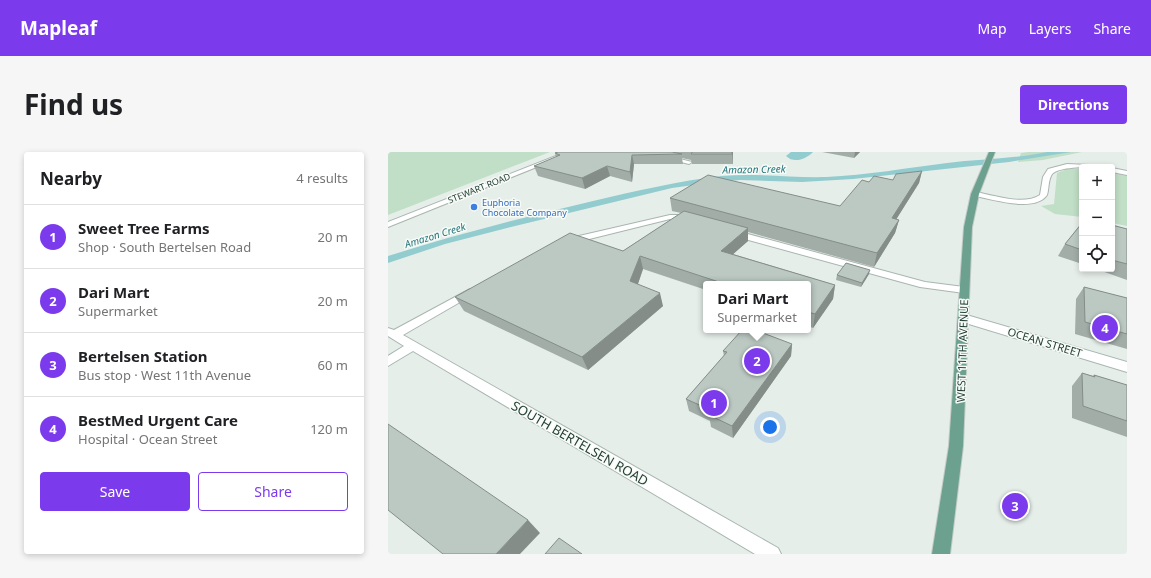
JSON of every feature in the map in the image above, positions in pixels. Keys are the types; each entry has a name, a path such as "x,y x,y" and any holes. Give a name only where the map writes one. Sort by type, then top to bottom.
{"main road":[{"name":"WEST 11TH AVENUE","path":"941,554 957,438 968,227 976,194 992,152"}],"street":[{"name":"STEWART ROAD","path":"388,225 571,152"},
{"path":"644,152 689,162"},
{"path":"976,194 1026,202 1035,200 1042,198 1050,171 1056,168 1079,167"},
{"path":"1115,171 1127,173"},
{"path":"562,243 670,217 676,217 698,223"},
{"path":"721,230 924,285 964,290"},
{"path":"391,333 475,289"},
{"name":"OCEAN STREET","path":"963,318 1127,367"},
{"name":"SOUTH BERTELSEN ROAD","path":"391,333 772,554"},
{"path":"388,362 413,346"}],"green space":[{"path":"388,152 550,152 388,215"},
{"path":"1082,152 1043,160 1018,162 1021,153"},
{"path":"1067,169 1079,169 1079,217 1055,214 1041,206 1054,204 1057,173"},
{"path":"1115,174 1127,176 1127,226 1115,224"}],"water":[{"path":"791,152 813,152 800,160 793,160 786,156"},
{"path":"1047,152 1071,152 1009,162 853,179 802,182 740,180 672,188 445,244 388,263 388,256 515,220 641,190 689,181 735,175 813,177 841,176"}],"building":[{"path":"672,152 682,154 632,155 630,172 607,166 582,178 534,166 560,155 555,153"},
{"path":"692,152 732,152 732,154 691,154"},
{"path":"922,171 892,218 899,220 877,253 670,198 708,175 840,206 862,180 869,182 874,176 893,180 896,174"},
{"path":"684,211 748,228 721,251 835,285 815,314 811,313 811,281 716,281 640,256 630,281 660,293 582,357 455,297 570,233 623,251"},
{"path":"1115,226 1127,229 1127,264 1115,261"},
{"path":"1079,227 1079,249 1065,244"},
{"path":"846,263 870,270 862,283 837,275"},
{"path":"1084,287 1127,298 1127,334 1085,322"},
{"path":"739,333 763,333 792,344 732,426 709,415 713,411 686,399 727,352 723,351"},
{"path":"1082,373 1127,385 1127,421 1083,406"},
{"path":"388,424 528,520 496,554 443,554 388,510"},
{"path":"559,538 582,554 545,554"}],"place":[{"name":"Euphoria Chocolate Company","path":"474,207"},
{"name":"BestMed Urgent Care","path":"1105,328"},
{"name":"Dari Mart","path":"757,361"},
{"name":"Sweet Tree Farms","path":"714,403"},
{"name":"Bertelsen Station","path":"1015,506"}],"water label":[{"name":"Amazon Creek","path":"754,169"},
{"name":"Amazon Creek","path":"435,235"}]}
